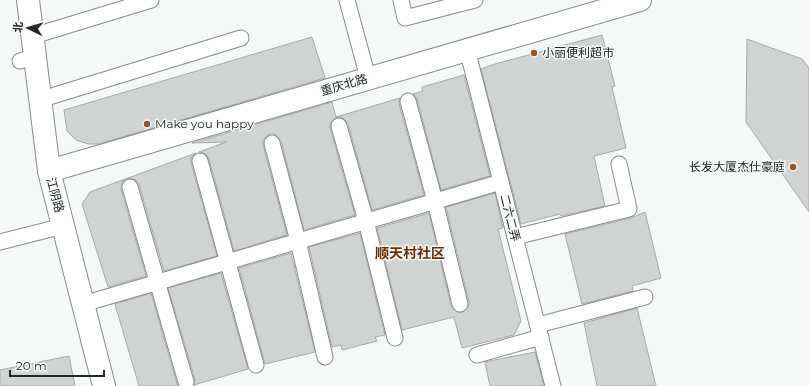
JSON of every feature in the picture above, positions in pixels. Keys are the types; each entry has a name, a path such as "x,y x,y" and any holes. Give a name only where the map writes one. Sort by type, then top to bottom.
{"street":[{"name":"江阴路","path":"28,0 29,51 39,100 49,171 104,386"},
{"name":"重庆北路","path":"49,171 467,50 614,3 640,0"}],"lane":[{"path":"29,51 152,0"},
{"path":"347,0 368,78"},
{"path":"400,0 405,18 474,0"},
{"path":"39,100 241,38"},
{"name":"二六二弄","path":"467,50 553,386"},
{"path":"408,101 435,201 460,304"},
{"path":"339,126 366,221 395,338"},
{"path":"272,143 298,241 325,357"},
{"path":"200,161 256,365"},
{"path":"515,237 629,209 619,164"},
{"path":"83,304 501,182"},
{"path":"130,187 156,282 186,382"},
{"path":"0,242 63,226"},
{"path":"477,355 539,331 645,297"}],"building":[{"path":"602,35 615,86 612,87 626,148 594,156 605,206 561,216 560,214 521,224 481,69"},
{"path":"312,37 325,78 98,144 88,144 76,140 67,131 64,110"},
{"name":"长发大厦杰仕豪庭","path":"747,39 802,59 809,68 809,212 746,122"},
{"path":"464,75 490,176 441,190 417,99 413,94 423,91 422,87"},
{"path":"400,98 399,103 424,195 372,210 348,124 342,117 336,118 330,123 330,128 355,215 304,230 281,141 275,134 269,134 263,140 263,145 287,235 234,251 209,159 206,154 199,152 226,142 192,143 332,102 336,117"},
{"path":"196,153 191,158 191,163 217,256 164,271 139,185 136,180 128,178"},
{"path":"128,178 123,181 121,189 146,276 108,287 82,204 90,192"},
{"path":"495,193 503,228 498,229 521,321 514,335 462,348 454,317 402,330 377,228 429,213 451,306 457,312 462,313 468,307 469,302 446,207"},
{"path":"645,212 661,278 632,286 633,291 582,304 565,234 631,218"},
{"path":"360,233 385,335 375,337 377,341 342,350 341,345 332,347 309,247"},
{"path":"291,253 315,352 265,364 239,268"},
{"path":"221,273 248,369 194,385 195,380 168,288"},
{"path":"151,293 178,386 139,386 115,304"},
{"path":"637,308 656,386 597,386 584,323"},
{"path":"535,352 544,386 490,386 485,362"},
{"path":"69,356 75,386 0,386 0,370"}],"place":[{"name":"小丽便利超市","path":"534,53"},
{"name":"Make you happy","path":"147,124"},
{"name":"长发大厦杰仕豪庭","path":"793,167"}],"district":[{"name":"顺天村社区","path":"410,253"}]}
